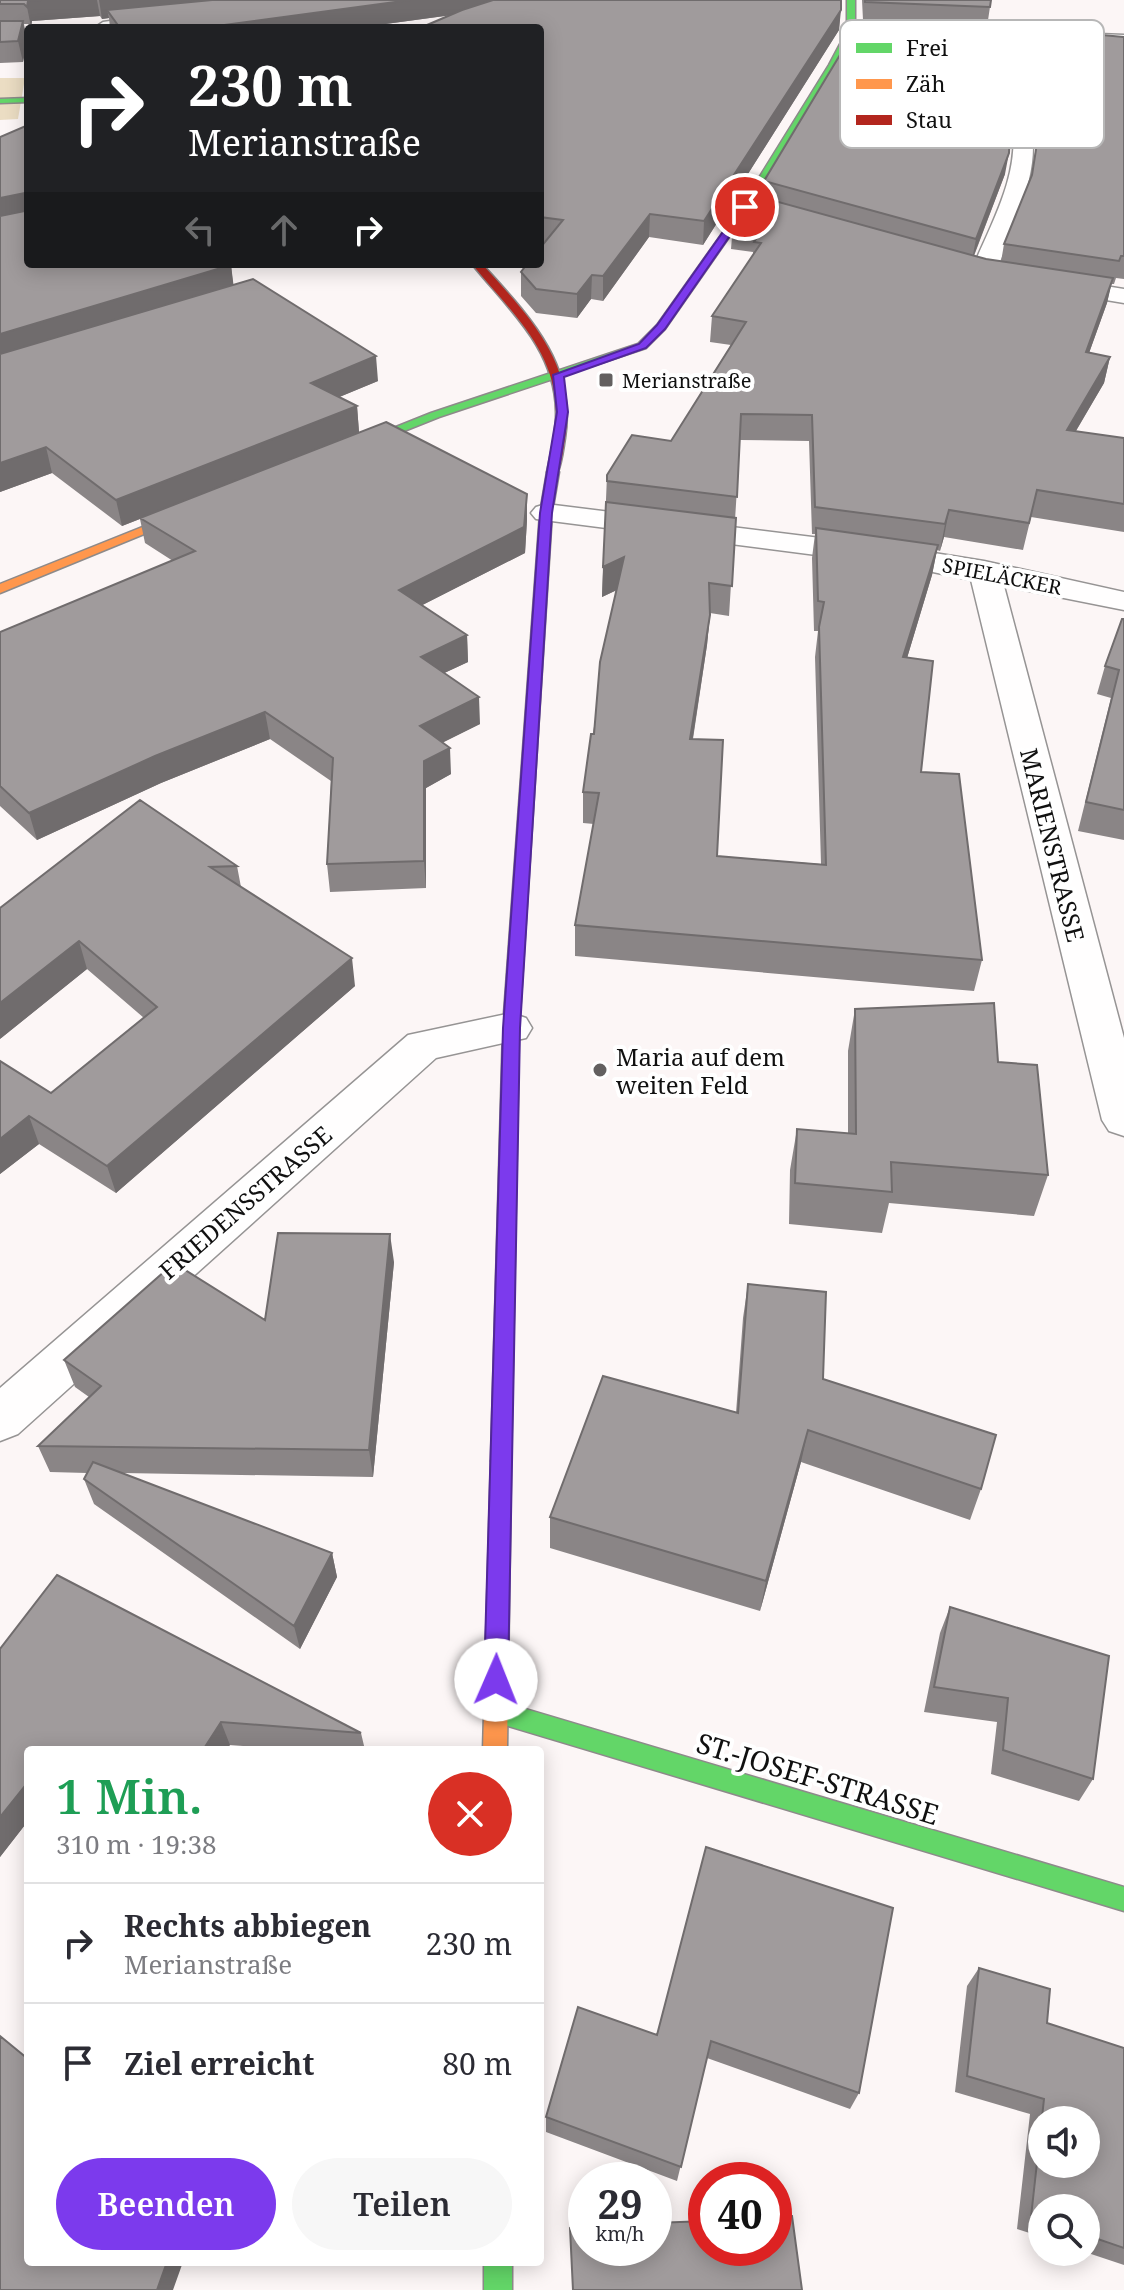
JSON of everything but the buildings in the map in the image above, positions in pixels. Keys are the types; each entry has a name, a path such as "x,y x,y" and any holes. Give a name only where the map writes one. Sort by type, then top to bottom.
{"street":[{"path":"136,24 194,17 281,0"},
{"path":"851,0 856,20"},
{"path":"1104,40 1124,41"},
{"path":"334,455 435,415 642,346 661,327 745,207 840,59"},
{"path":"0,101 24,100"},
{"path":"982,274 1022,167 1022,148"},
{"path":"745,207 775,215"},
{"path":"952,265 982,274 1124,296"},
{"path":"480,268 547,346 559,375 562,412 546,513 511,1028 495,1746"},
{"path":"0,589 218,502"},
{"name":"SPIELÄCKER","path":"546,513 984,570 1124,601"},
{"name":"MARIENSTRASSE","path":"984,570 1110,1018 1124,1120"},
{"name":"FRIEDENSSTRASSE","path":"0,1419 423,1046 511,1028"},
{"name":"ST.-JOSEF-STRASSE","path":"495,1711 1124,1899"},
{"path":"498,2266 498,2290"}],"shaded area":[{"path":"0,78 24,78 18,119 0,120"}],"traffic: fast":[{"path":"851,0 851,20"},
{"path":"345,451 435,415 642,346 661,327 745,207 840,52"},
{"path":"0,101 24,100"},
{"path":"501,1461 511,1028 546,513 553,472"},
{"path":"495,1711 1124,1899"},
{"path":"498,2266 498,2290"}],"traffic: slow":[{"path":"0,589 199,509"},
{"path":"495,1746 501,1461"}],"traffic: jam":[{"path":"481,268 534,330 554,367 562,410 553,472"}],"place":[{"name":"Merianstraße","path":"606,380"},
{"name":"Maria auf dem weiten Feld","path":"600,1070"}],"route":[{"path":"496,1680 511,1028 546,513 562,412 559,375 642,346 661,327 745,207"}]}
